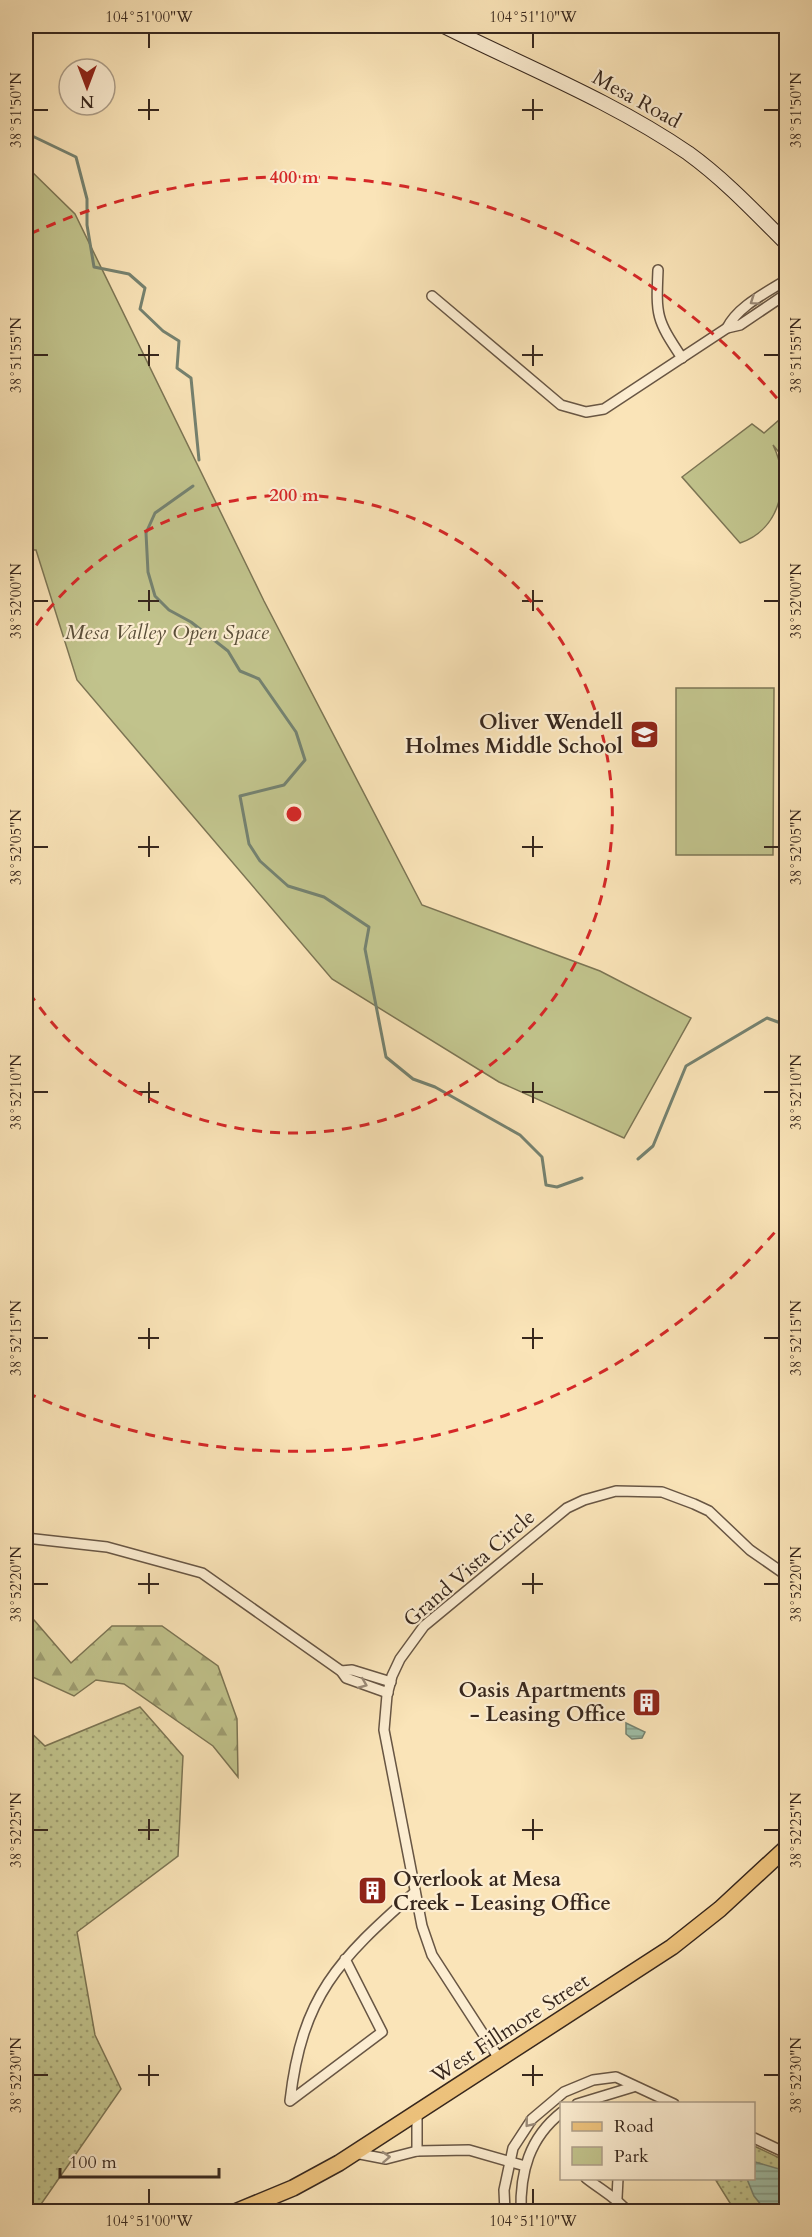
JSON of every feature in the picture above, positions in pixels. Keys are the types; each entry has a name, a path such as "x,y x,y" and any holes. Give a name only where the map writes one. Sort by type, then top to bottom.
{"main road":[{"name":"Mesa Road","path":"444,26 613,108 655,132 714,174 786,243"},
{"name":"West Fillmore Street","path":"235,2211 293,2188 355,2153 500,2060 672,1947 720,1909 786,1851"}],"street":[{"path":"658,270 658,316 661,327 682,358"},
{"path":"727,328 732,318 786,279"},
{"path":"771,290 778,299"},
{"path":"432,296 561,405 578,412 596,411 612,405 727,328 740,325 786,294"},
{"name":"Grand Vista Circle","path":"500,2060 432,1955 422,1926 386,1751 384,1730 391,1682 410,1642 438,1613 567,1508 601,1494 645,1490 679,1497 709,1511 750,1550 786,1575"},
{"path":"26,1538 107,1547 202,1573 341,1671 346,1678 388,1693"},
{"path":"341,1671 352,1670 391,1682"},
{"path":"345,1959 382,2032 290,2102 294,2061 305,2024 333,1972 365,1936 415,1892"},
{"path":"505,2211 504,2190 513,2148 532,2119 564,2092 606,2078 616,2077 633,2087 671,2102"},
{"path":"580,2102 633,2087"},
{"path":"417,2113 417,2151"},
{"path":"521,2211 520,2188 534,2142 560,2113"},
{"path":"755,2139 786,2153"},
{"path":"355,2153 386,2159 417,2151 469,2150 525,2166"},
{"path":"588,2180 603,2192 617,2198 628,2211"},
{"path":"617,2198 618,2180"}],"green space":[{"name":"Mesa Valley Open Space","path":"26,166 75,214 264,601 422,905 600,971 691,1018 624,1138 499,1082 332,979 77,680 36,550 26,550"},
{"path":"786,414 786,461 773,445 781,474 779,502 765,527 740,543 682,477 752,424 764,433"},
{"path":"676,688 774,688 773,855 676,855"},
{"path":"26,1619 34,1620 71,1663 112,1626 162,1626 218,1666 237,1719 238,1777 213,1746 124,1684 96,1680 74,1696 26,1674"},
{"path":"140,1707 183,1756 178,1856 77,1932 95,2035 121,2089 37,2210 26,2210 26,1728 45,1746"},
{"path":"755,2146 786,2161 786,2211 735,2211 716,2180 755,2180"}],"shaded area":[{"path":"626,1723 645,1732 642,1738 632,1739 626,1734"},
{"path":"755,2162 786,2171 786,2211 766,2211 754,2196 747,2180 755,2180"}],"waterway":[{"path":"26,133 76,157 87,199 87,225 94,267 129,274 145,288 140,309 163,331 179,341 177,368 191,378 199,460"},
{"path":"193,486 155,513 146,533 148,572 155,596 169,610 191,622 228,651 240,671 259,679 296,732 305,760 284,785 240,796 249,844 260,861 288,886 324,897 369,927 365,949 386,1057 413,1079 435,1087 520,1135 542,1157 546,1185 557,1187 582,1178"},
{"path":"638,1159 653,1146 686,1066 767,1018 786,1025"}],"place":[{"name":"Oliver Wendell Holmes Middle School","path":"644,734"},
{"name":"Oasis Apartments - Leasing Office","path":"647,1702"},
{"name":"Overlook at Mesa Creek - Leasing Office","path":"372,1891"}]}
